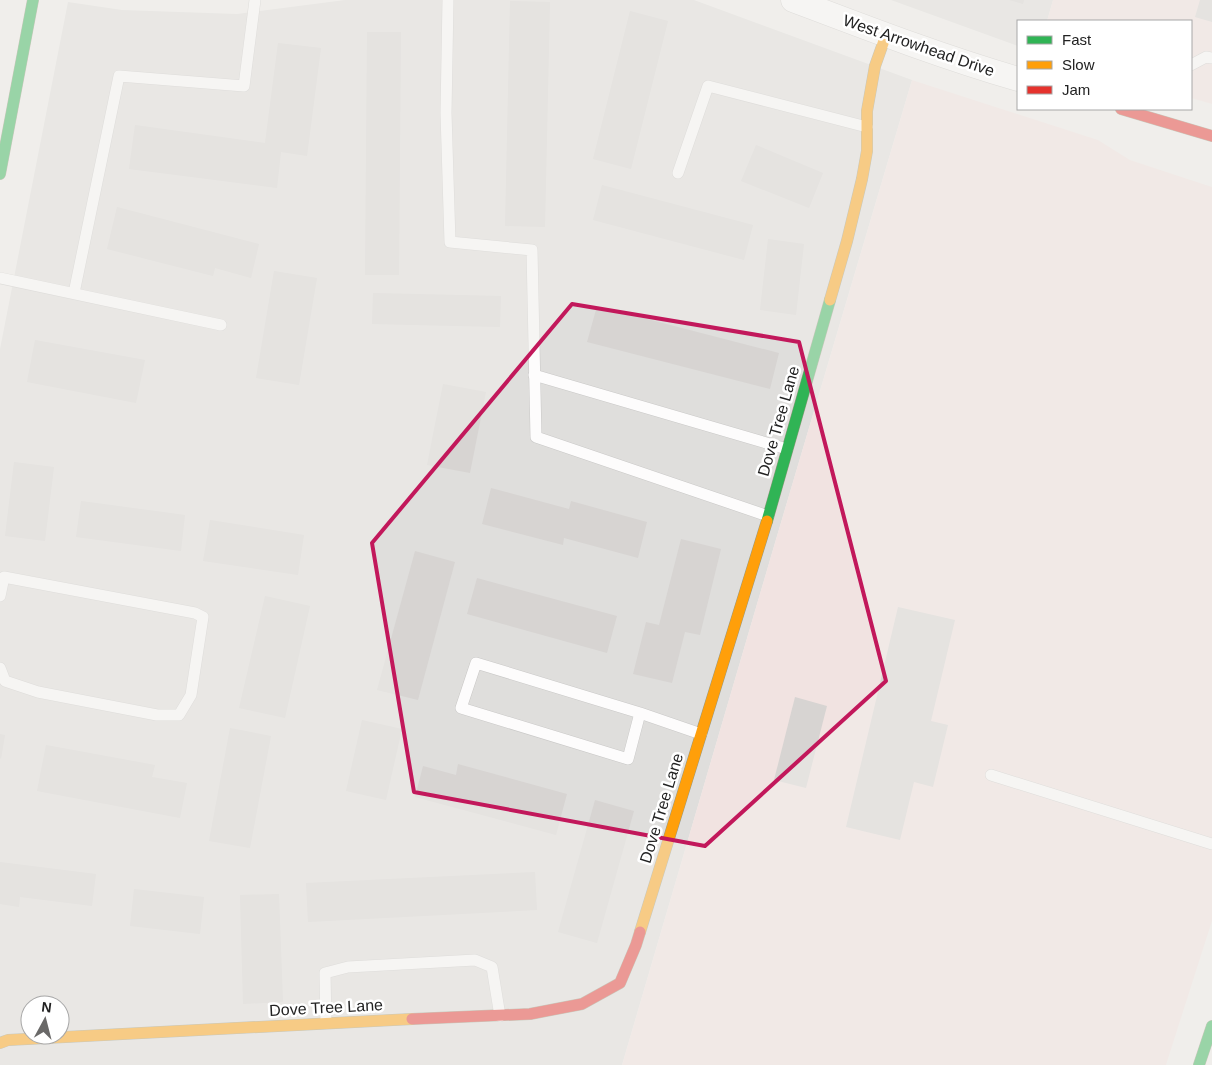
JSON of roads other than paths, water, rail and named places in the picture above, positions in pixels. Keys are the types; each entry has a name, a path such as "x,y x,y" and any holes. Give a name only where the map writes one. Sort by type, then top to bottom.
{"street":[{"path":"0,174 4,135 33,0"},
{"name":"West Arrowhead Drive","path":"793,0 886,35 986,70 1017,79"},
{"name":"Dove Tree Lane","path":"0,1043 8,1040 530,1014 582,1004 620,983 636,945 768,516 847,241 866,161 867,111 875,66 886,35"},
{"path":"1124,110 1212,136"},
{"path":"1199,1065 1212,1026"}],"lane":[{"path":"74,293 119,76 244,86 255,0"},
{"path":"448,0 446,113 450,242 532,250 536,437 768,516"},
{"path":"1192,64 1206,57 1212,58"},
{"path":"678,173 708,86 867,127"},
{"path":"1166,122 1171,110"},
{"path":"0,278 221,325"},
{"path":"534,375 787,449"},
{"path":"0,596 4,577 195,613 204,617 191,695 179,715 157,715 38,692 5,681 0,668"},
{"path":"640,713 628,759 461,708 476,664 640,713 701,734"},
{"path":"991,775 1212,844"},
{"path":"326,1023 325,973 348,967 475,960 492,967 500,1016"}]}
